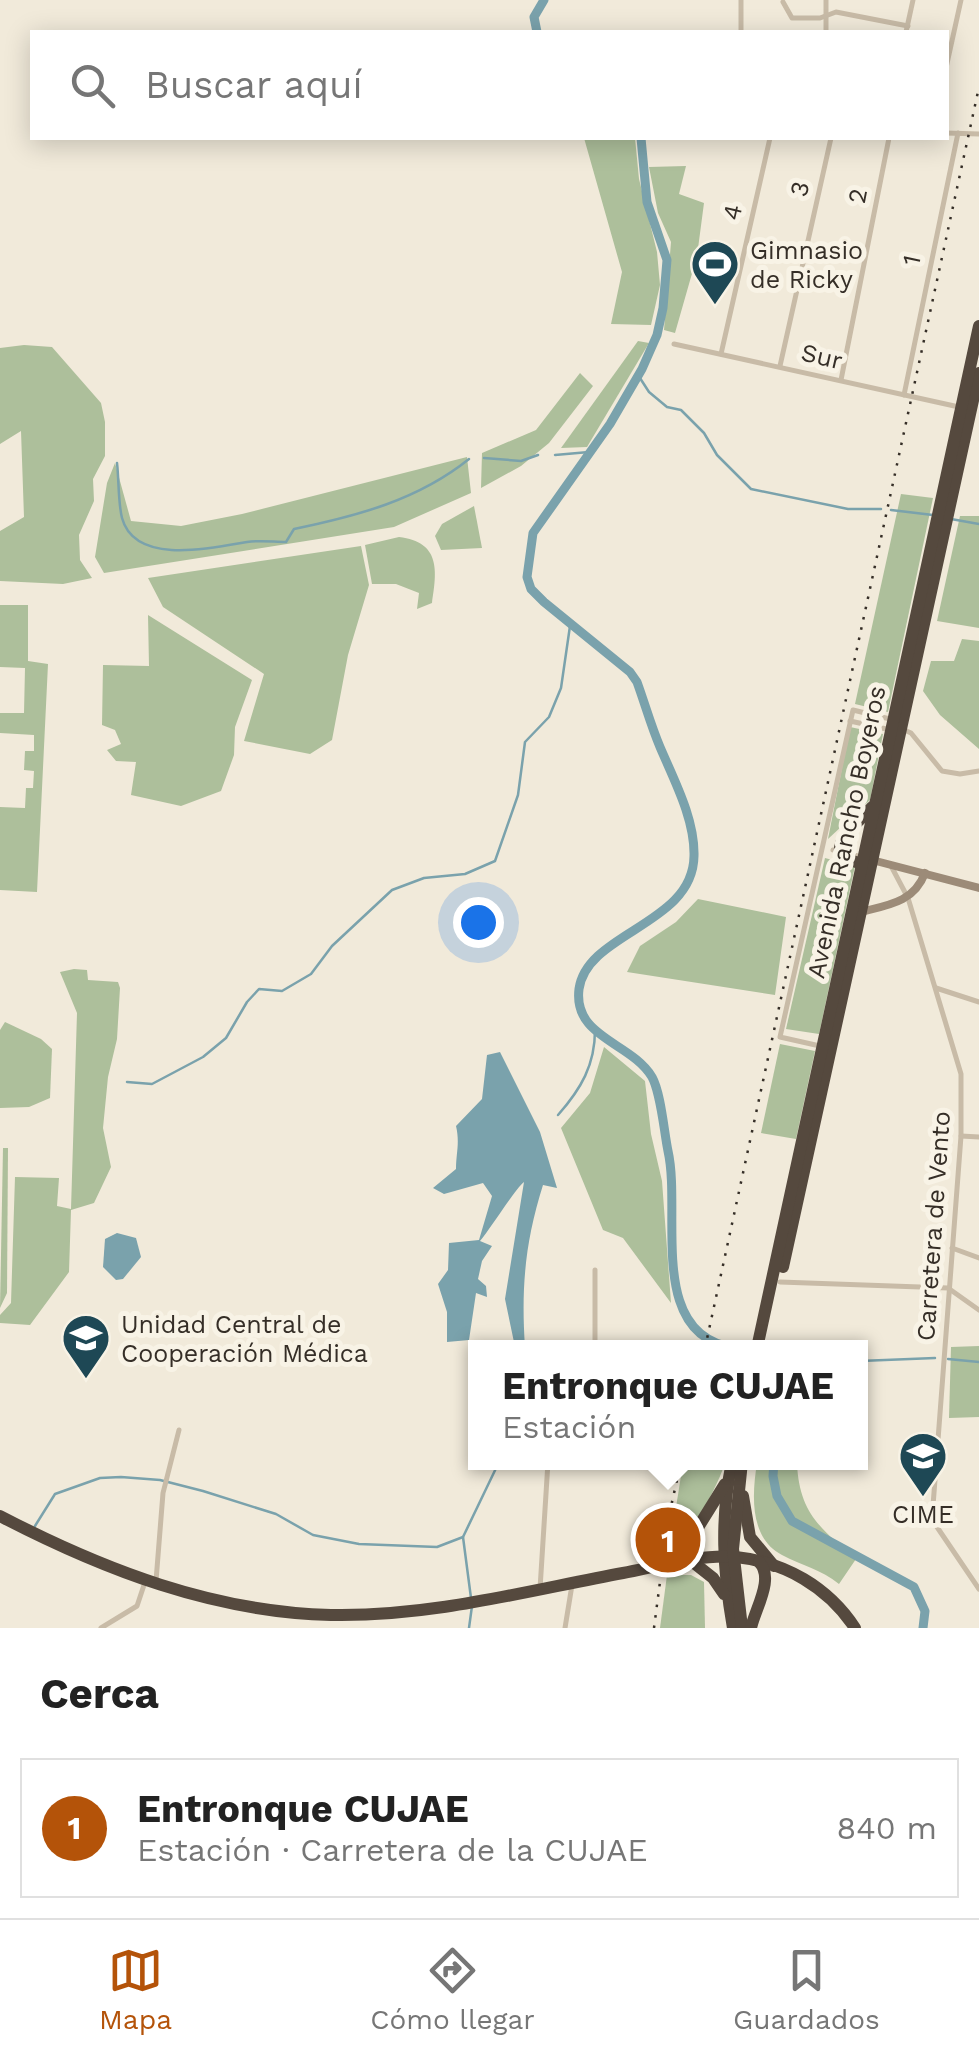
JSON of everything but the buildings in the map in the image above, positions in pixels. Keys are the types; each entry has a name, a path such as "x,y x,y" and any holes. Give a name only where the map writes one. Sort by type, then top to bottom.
{"highway":[{"name":"Avenida Rancho Boyeros","path":"944,510 979,326"},
{"name":"Avenida Rancho Boyeros","path":"767,1340 822,1047 940,526 979,373"},
{"name":"Avenida Rancho Boyeros","path":"760,1340 780,1282 861,912 875,800 895,726"},
{"path":"865,860 838,852 875,800"},
{"path":"670,1564 687,1545 734,1470"},
{"path":"735,1626 728,1557 736,1470"},
{"path":"737,1470 748,1532 756,1547 782,1570"},
{"path":"0,1516 150,1582 216,1600 293,1612 372,1615 460,1606 670,1564 728,1557 782,1570 827,1594 855,1628"},
{"path":"687,1545 690,1561 720,1586 735,1626"},
{"path":"750,1628 766,1572 759,1562"},
{"path":"763,1589 782,1570"}],"street":[{"path":"741,0 742,30"},
{"path":"826,0 826,30"},
{"path":"782,2 792,18 836,12 907,29 913,0"},
{"path":"949,55 962,0"},
{"path":"949,133 979,134"},
{"name":"1","path":"904,396 958,133"},
{"name":"4","path":"721,354 770,140"},
{"name":"3","path":"780,366 830,140"},
{"name":"2","path":"840,380 889,140"},
{"name":"Sur","path":"674,344 962,408"},
{"path":"822,1047 780,1037 853,710 911,733 942,771 979,771"},
{"path":"850,721 895,726"},
{"path":"823,853 838,852"},
{"path":"865,860 979,888"},
{"name":"Carretera de Vento","path":"890,864 908,898 961,1074 961,1136 934,1518 979,1589"},
{"path":"861,912 908,898 919,888 924,872"},
{"path":"936,988 979,1002"},
{"path":"961,1136 979,1137"},
{"path":"952,1248 979,1258"},
{"path":"595,1270 595,1340"},
{"path":"780,1282 948,1288 979,1310"},
{"path":"101,1628 136,1606 150,1582 166,1480 179,1430"},
{"path":"540,1589 547,1470"},
{"path":"565,1628 572,1582"}],"green space":[{"path":"585,140 635,140 660,285 651,325 611,324 622,272"},
{"path":"686,166 679,194 704,203 697,256 675,333 664,330 671,242 658,213 649,167"},
{"path":"638,341 649,343 587,447 561,448"},
{"path":"52,347 101,403 105,456 93,479 94,501 79,535 80,560 92,578 63,584 0,581 0,531 24,517 21,431 0,444 0,348"},
{"path":"580,373 593,386 549,443 521,466 481,488 482,453 536,430"},
{"path":"467,457 471,493 394,527 104,573 95,557 107,483 115,463 131,521 181,526"},
{"path":"901,494 933,498 888,712 855,704"},
{"path":"474,506 482,548 441,550 435,536 442,524"},
{"path":"960,516 979,516 979,628 937,621"},
{"path":"399,537 423,545 433,560 432,603 417,609 419,593 396,584 372,584 365,545"},
{"path":"361,546 369,585 348,655 332,740 310,754 244,741 264,674 163,607 148,578"},
{"path":"0,605 28,605 28,661 48,664 37,892 0,890 0,807 25,808 26,788 33,788 34,771 24,770 25,751 34,751 34,735 0,733 0,713 24,713 25,668 0,667"},
{"path":"148,615 252,680 235,727 234,755 221,791 181,806 131,795 136,762 116,761 107,750 121,744 115,730 102,725 103,665 149,666"},
{"path":"962,639 979,641 979,749 940,715 923,691 931,661 954,661"},
{"path":"850,727 883,734 870,800 828,839"},
{"path":"825,858 855,866 819,1034 786,1029"},
{"path":"698,899 786,917 775,995 627,972 640,946 676,922"},
{"path":"87,970 88,980 118,982 120,988 117,1039 103,1128 111,1167 94,1203 71,1210 69,1272 30,1325 0,1323 0,1315 11,1303 15,1177 59,1178 57,1206 71,1209 77,1013 60,972"},
{"path":"5,1022 41,1039 52,1049 50,1098 29,1107 0,1108 0,1030"},
{"path":"780,1044 815,1051 796,1139 761,1133"},
{"path":"604,1047 645,1081 662,1181 671,1303 623,1238 603,1230 561,1128 590,1093"},
{"path":"3,1148 8,1148 7,1293 0,1308"},
{"path":"979,1346 979,1417 949,1418 951,1347"},
{"path":"682,1470 722,1470 701,1513 668,1558"},
{"path":"756,1470 798,1470 802,1495 814,1519 856,1559 839,1584 782,1555 763,1538 755,1514"},
{"path":"667,1575 691,1575 704,1582 705,1628 660,1628"}],"water":[{"path":"500,1052 540,1132 557,1188 543,1185 532,1226 524,1285 525,1340 514,1340 505,1299 524,1182 480,1241 492,1246 482,1261 478,1279 486,1286 487,1297 476,1293 469,1340 447,1342 447,1312 438,1284 448,1270 449,1243 479,1240 492,1196 483,1183 444,1194 433,1188 456,1169 456,1126 482,1099 487,1055"},
{"path":"117,1233 136,1238 141,1257 123,1279 116,1280 103,1267 105,1239"}],"waterway":[{"path":"537,30 534,17 544,0"},
{"path":"641,140 647,202 667,260 657,335 610,424 533,533 527,577 531,589 544,602 630,672 637,682 687,814 694,856 689,879 677,898 600,954 586,970 579,989 585,1018 643,1065 655,1084 671,1177 673,1268 678,1297 689,1321 710,1340"},
{"path":"638,375 649,392 667,407 681,410 704,433 717,455 751,489 848,509 881,509"},
{"path":"555,455 589,452"},
{"path":"484,458 521,461 538,455"},
{"path":"117,463 122,518 130,533 142,543 158,548 196,550 252,541 286,542 294,529 408,496 469,459"},
{"path":"891,510 933,515"},
{"path":"951,519 979,524"},
{"path":"127,1082 152,1084 203,1057 226,1038 259,989 282,991 311,974 332,946 392,890 424,878 465,874 495,861 518,795 525,742 549,717 561,688 570,626"},
{"path":"558,1115 585,1076 595,1030"},
{"path":"868,1361 935,1358"},
{"path":"948,1359 979,1362"},
{"path":"471,1598 463,1537 495,1470"},
{"path":"773,1470 777,1496 792,1521 914,1587 925,1611 923,1628"},
{"path":"35,1526 55,1494 100,1478 121,1477 160,1480 203,1491 276,1514 313,1535 359,1544 437,1547 463,1537"},
{"path":"469,1628 472,1606"}],"railway":[{"path":"707,1340 979,87"},
{"path":"654,1628 668,1520 679,1470"}],"place":[{"name":"Gimnasio de Ricky","path":"715,306"},
{"name":"Unidad Central de Cooperación Médica","path":"86,1380"},
{"name":"CIME","path":"923,1498"},
{"name":"Entronque CUJAE","path":"668,1540"}]}
